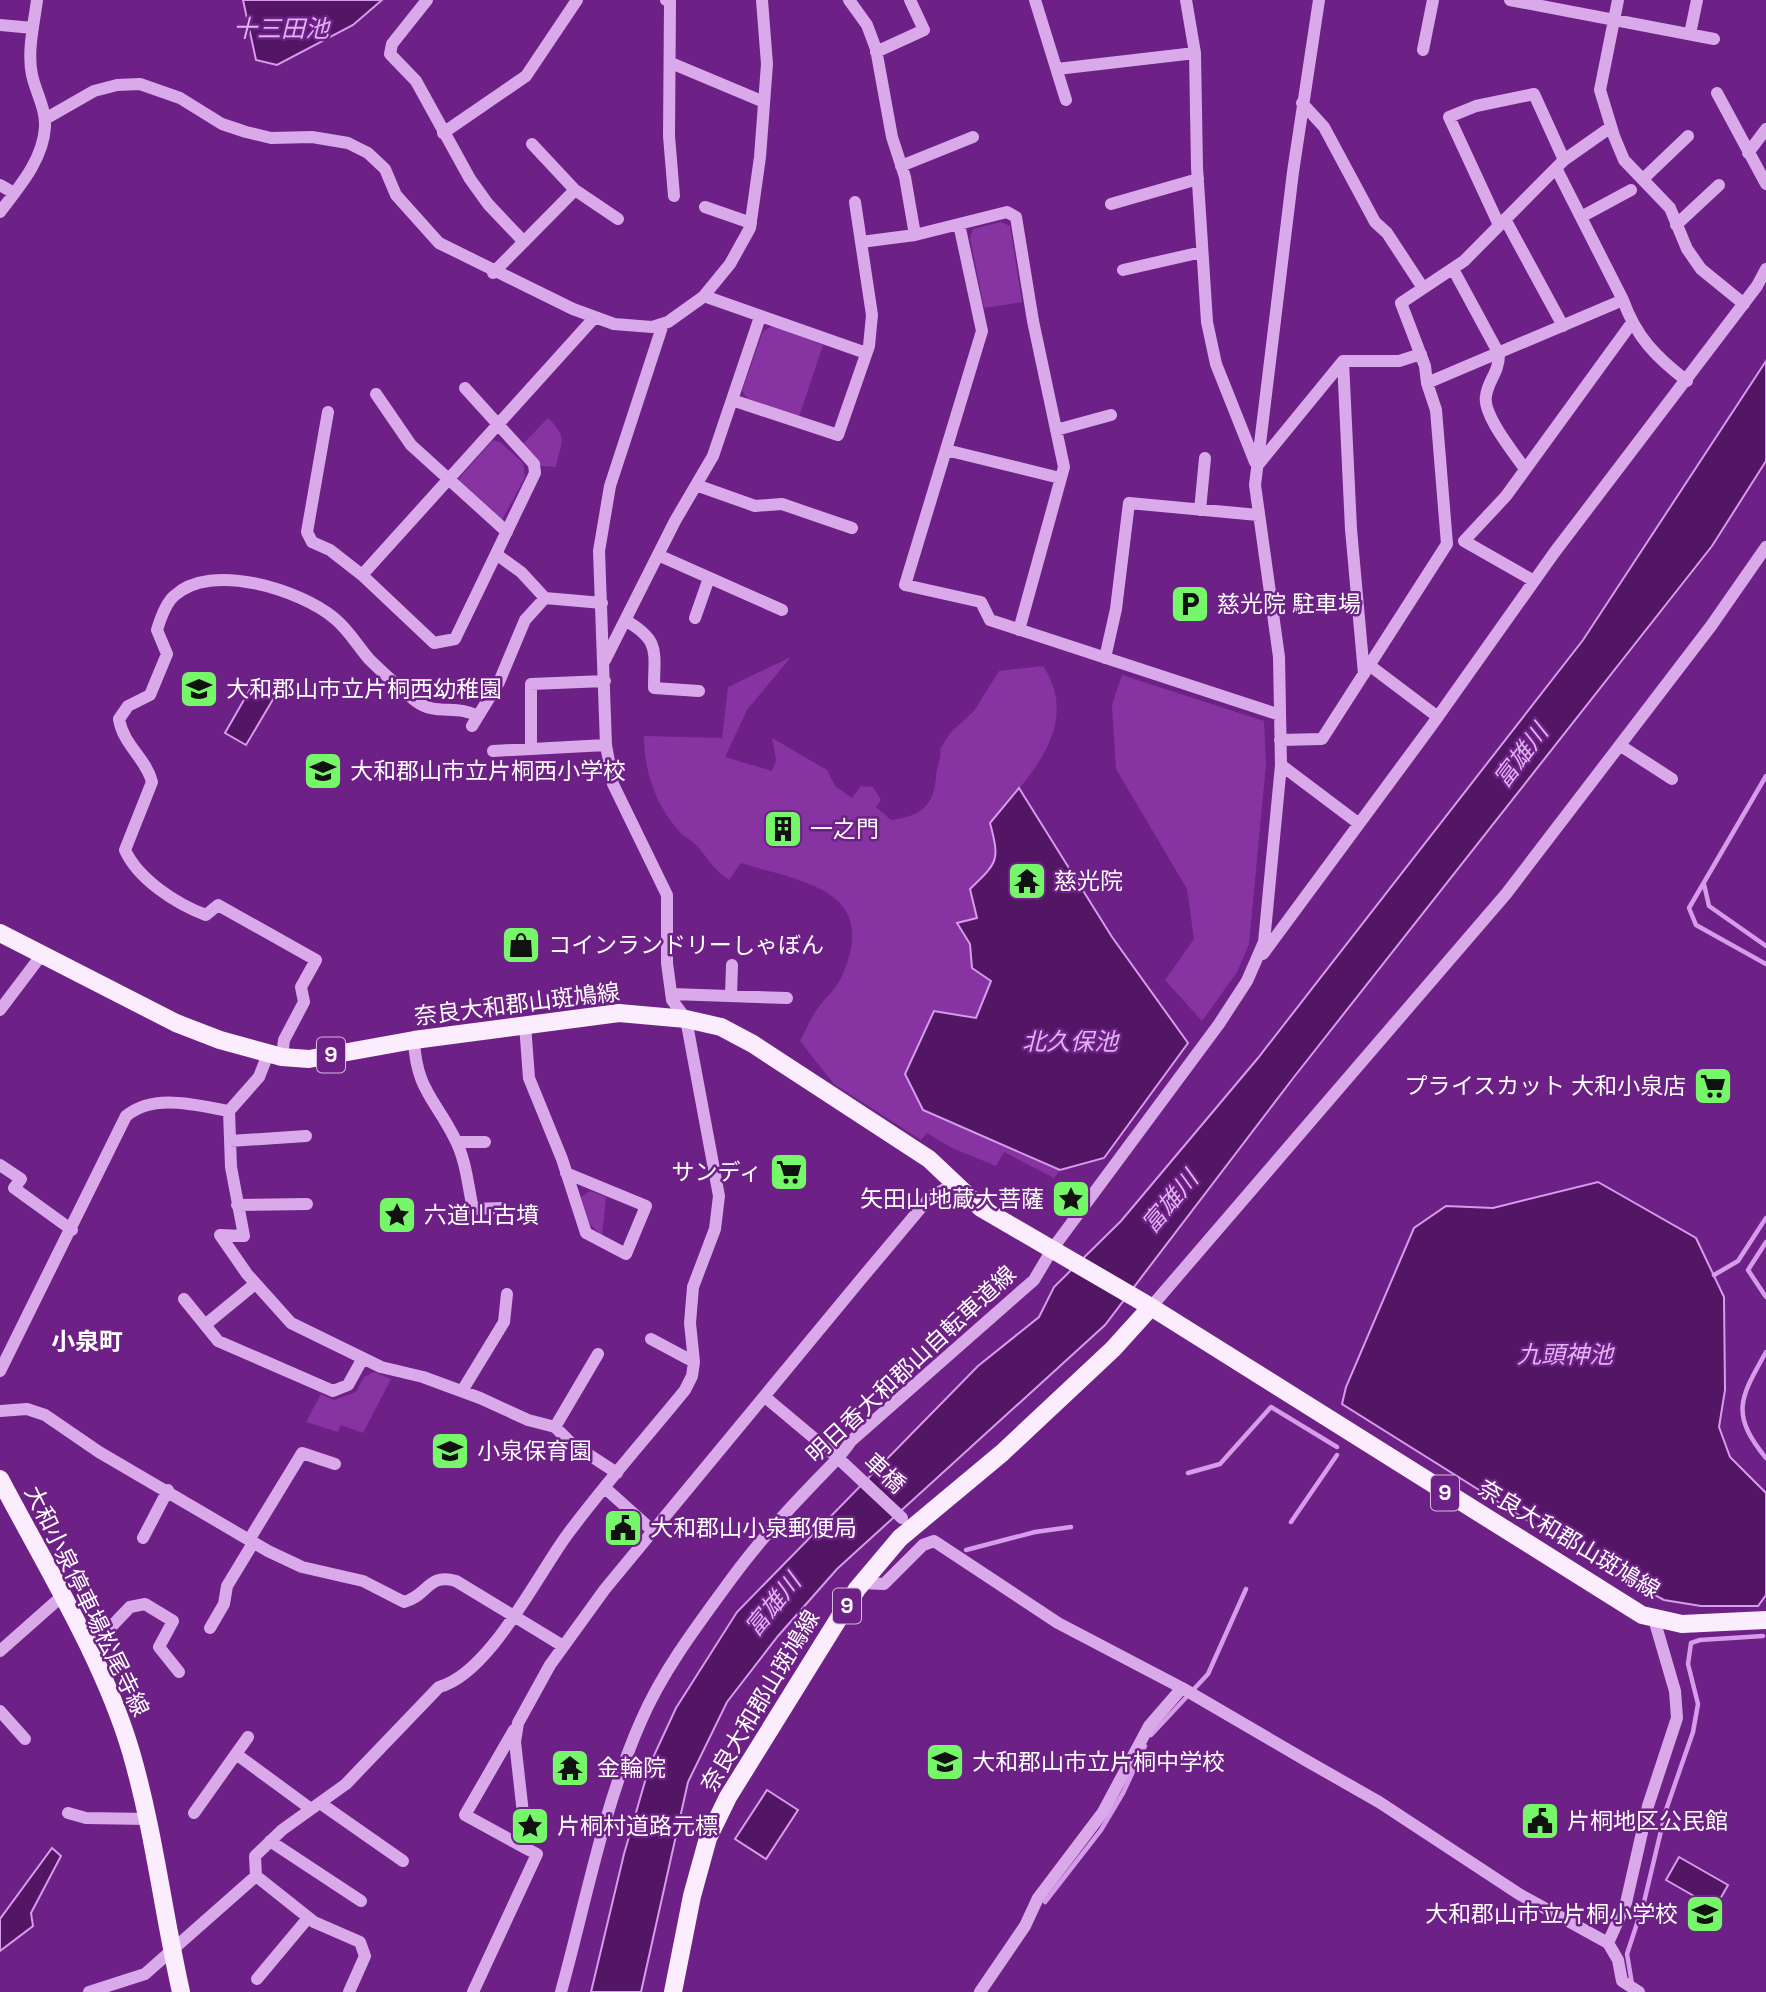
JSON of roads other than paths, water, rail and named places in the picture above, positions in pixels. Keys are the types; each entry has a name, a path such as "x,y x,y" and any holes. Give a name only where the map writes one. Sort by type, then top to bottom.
{"main road":[{"name":"奈良大和郡山斑鳩線","path":"0,933 176,1023 275,1055 309,1059 414,1040 619,1013 686,1019 721,1027 753,1044 929,1159 981,1208 1148,1305 1625,1605 1654,1619 1682,1624 1766,1620"},
{"name":"奈良大和郡山斑鳩線","path":"673,1992 692,1896 708,1838 728,1797 862,1583 900,1538 1002,1454 1113,1349 1148,1305"},
{"name":"大和小泉停車場松尾寺線","path":"0,1479 108,1690 131,1751 148,1819 181,1992"}],"street":[{"path":"0,212 38,157 45,119 32,74 33,27 37,0"},
{"path":"443,133 526,76 577,0"},
{"path":"666,0 670,2 669,136 674,196"},
{"path":"45,119 94,91 140,84 180,98 222,124 246,132 271,138 312,137 348,143 368,153 385,169 397,195 439,243 493,273 595,317 640,327 663,324 704,296 730,264 751,223 764,102 766,39 762,0"},
{"path":"876,52 924,30 910,0"},
{"path":"1035,0 1066,100"},
{"path":"1186,0 1195,53 1198,179 1207,322 1216,364 1257,466"},
{"path":"1258,960 1264,942 1281,765 1279,657 1258,515 1257,466 1302,103 1319,0"},
{"path":"1423,50 1433,0"},
{"path":"1510,0 1714,39"},
{"path":"1618,0 1600,90 1624,160 1670,208 1687,249 1701,269 1744,304"},
{"path":"1690,34 1697,0"},
{"path":"853,1 867,25 876,52 915,235"},
{"path":"422,2 392,44 390,54 416,81 443,133 488,204 524,242"},
{"path":"0,25 33,27"},
{"path":"1057,69 1195,53"},
{"path":"671,63 764,102"},
{"path":"1717,93 1766,184"},
{"path":"1563,327 1502,222 1449,117 1476,106 1534,94 1581,217 1623,300 1631,324 1646,348 1687,381"},
{"path":"1302,103 1324,127 1375,222 1387,233 1423,288"},
{"path":"1280,740 1322,739 1447,544 1436,410 1420,354 1401,303 1453,269 1560,164 1611,127"},
{"path":"1748,153 1766,129"},
{"path":"1643,179 1688,136"},
{"path":"901,166 973,137"},
{"path":"532,144 575,190 618,219"},
{"path":"1111,204 1198,179"},
{"path":"0,185 14,193"},
{"path":"1676,225 1719,185"},
{"path":"493,273 575,190"},
{"path":"1581,217 1631,190"},
{"path":"732,400 838,435 866,353 872,315 855,202"},
{"path":"705,207 751,223"},
{"path":"861,242 915,235 1007,212 1016,217 1033,321 1064,467 1019,630"},
{"path":"959,224 982,331 904,590 981,602 990,620 1105,658 1173,675 1280,715"},
{"path":"1123,270 1202,252"},
{"path":"1453,269 1499,354 1499,370 1486,394 1485,408 1525,470"},
{"name":"明日香大和郡山自転車道線","path":"561,1992 610,1804 652,1697 733,1576 788,1511 839,1459 851,1441 1034,1280 1057,1251 1211,1035 1258,960 1438,717 1534,581 1744,304 1766,269"},
{"path":"704,296 866,353"},
{"path":"1427,383 1623,300"},
{"path":"362,575 595,317"},
{"path":"349,1992 365,1956 359,1942 308,1918 256,1876 255,1856 270,1841 346,1784 439,1687 451,1684 475,1664 513,1617 567,1534 685,1390 692,1376 694,1362 690,1304 693,1287 715,1229 719,1196 686,1019 672,994 667,963 667,895 612,784 598,745 596,682 658,555 713,456 760,317"},
{"path":"604,663 599,551 603,515 663,324"},
{"path":"1534,581 1464,541 1525,470 1631,324"},
{"path":"1343,361 1399,361 1420,354"},
{"path":"1257,466 1343,361"},
{"path":"1343,361 1351,529 1366,670"},
{"path":"328,412 307,532 312,542 330,550 362,575 433,643 455,639 535,473 534,464 465,388"},
{"path":"376,394 411,445 507,531"},
{"path":"1056,430 1111,415"},
{"path":"946,450 1060,478"},
{"path":"1200,510 1205,458"},
{"path":"696,485 755,506 782,504 852,528"},
{"path":"1105,658 1116,609 1129,503 1258,515"},
{"path":"1148,1305 1461,948 1620,747 1766,547"},
{"path":"496,554 521,572 545,598 602,603"},
{"path":"658,555 782,610"},
{"path":"695,618 709,578"},
{"path":"545,598 525,620 499,682 475,721 468,710 430,709 419,704 368,657 333,616 292,593 254,582 211,581 200,583 173,596 159,623 158,630 167,654 150,695 128,706 119,719 121,734 149,771 152,782 125,850 132,865 185,907 206,915 218,905 316,960 301,987 304,1002 284,1040 259,1077 229,1111 237,1205 244,1236 220,1235 255,1284 291,1323 381,1367 423,1377 528,1420 555,1427 571,1443 617,1472"},
{"path":"625,620 646,632 654,647 654,688 699,691"},
{"path":"1366,670 1438,717"},
{"path":"531,749 531,684 596,682"},
{"path":"494,751 598,745"},
{"path":"1620,747 1672,779"},
{"path":"1281,765 1357,823"},
{"path":"0,1010 43,953"},
{"path":"731,996 732,965"},
{"path":"672,994 787,998"},
{"path":"525,1025 529,1078 586,1233 626,1254 646,1206 566,1173"},
{"path":"414,1040 415,1066 420,1081 457,1142 472,1209 503,1208"},
{"path":"0,1371 72,1230 119,1125 137,1106 151,1102 229,1111"},
{"path":"230,1141 306,1136"},
{"path":"457,1142 485,1142"},
{"path":"0,1165 21,1179 14,1188 72,1230"},
{"path":"472,1992 537,1854 465,1815 563,1646 653,1531 930,1198 954,1184"},
{"path":"237,1205 307,1204"},
{"path":"205,1325 255,1284"},
{"path":"462,1391 504,1322 506,1294"},
{"path":"184,1299 218,1341 333,1391 348,1385 362,1358"},
{"path":"651,1339 694,1362"},
{"path":"555,1427 598,1354"},
{"name":"車橋","path":"765,1397 839,1459 902,1518"},
{"path":"0,1411 35,1410 251,1541 302,1567 363,1581 404,1602 414,1599 434,1580 443,1578 456,1581 563,1646"},
{"path":"210,1628 224,1604 227,1586 302,1453 335,1464"},
{"path":"605,1488 653,1531"},
{"path":"143,1538 168,1490"},
{"path":"862,1583 884,1584 923,1545 934,1541 1058,1623 1187,1691 1378,1802 1519,1894 1608,1943 1618,1960 1622,1981 1634,1990"},
{"path":"0,1651 61,1597"},
{"path":"88,1651 130,1607 145,1604 173,1621 159,1647 179,1672"},
{"path":"1608,1943 1626,1903 1648,1806 1677,1718 1675,1691 1654,1619"},
{"path":"980,1992 1025,1926 1038,1898 1103,1812 1149,1726 1187,1691"},
{"path":"0,1711 25,1739"},
{"path":"518,1723 515,1742 527,1849"},
{"path":"194,1813 248,1737"},
{"path":"236,1754 403,1861"},
{"path":"68,1813 86,1818 148,1819"},
{"path":"270,1841 361,1901"},
{"path":"89,1992 145,1974 256,1876"},
{"path":"257,1979 308,1918"}],"water":[{"name":"十三田池","path":"243,0 382,0 353,25 277,65 256,60"},
{"name":"富雄川","path":"1766,361 1766,461 1712,546 1294,1077 1105,1325 837,1569 778,1636 727,1702 688,1782 641,1992 591,1992 624,1854 650,1764 676,1708 737,1612 978,1366 1039,1317 1054,1287 1121,1221 1258,1058 1583,640"},
{"path":"253,684 275,696 246,745 225,733"},
{"name":"北久保池","path":"1019,788 1112,937 1188,1043 1104,1158 1060,1170 923,1110 905,1074 934,1011 976,1018 991,981 972,968 970,944 957,923 977,918 970,889 986,873 994,860 995,846 990,823"},
{"name":"九頭神池","path":"1598,1182 1696,1238 1724,1297 1725,1390 1719,1427 1730,1457 1766,1493 1766,1595 1758,1606 1701,1606 1664,1600 1602,1567 1342,1404 1346,1387 1414,1228 1446,1206 1493,1208"},
{"path":"767,1790 798,1810 766,1859 735,1839"},
{"path":"52,1848 61,1856 31,1913 33,1926 0,1951 0,1919"},
{"path":"1679,1857 1728,1885 1715,1908 1666,1880"}],"waterway":[{"path":"1766,776 1689,908 1696,925 1766,964"},
{"path":"1704,884 1709,906 1766,946"},
{"path":"1714,1275 1738,1261 1766,1218"},
{"path":"1766,1242 1748,1270 1766,1297"},
{"path":"1766,1352 1750,1381 1743,1405 1747,1429 1766,1458"},
{"path":"1188,1473 1220,1464 1271,1407 1337,1447"},
{"path":"1291,1522 1337,1455"},
{"path":"966,1550 1035,1532 1071,1527"},
{"path":"1151,1735 1208,1674 1246,1589"},
{"path":"1632,1984 1627,1954 1644,1902 1666,1810 1693,1732 1698,1704 1688,1664 1691,1643 1700,1640 1763,1636"},
{"path":"1045,1902 1101,1830 1123,1793 1145,1746"}],"place":[{"name":"慈光院 駐車場","path":"1190,604"},
{"name":"大和郡山市立片桐西幼稚園","path":"199,689"},
{"name":"大和郡山市立片桐西小学校","path":"323,771"},
{"name":"一之門","path":"783,829"},
{"name":"慈光院","path":"1027,881"},
{"name":"コインランドリーしゃぼん","path":"521,945"},
{"name":"プライスカット 大和小泉店","path":"1713,1086"},
{"name":"サンディ","path":"789,1172"},
{"name":"矢田山地蔵大菩薩","path":"1071,1199"},
{"name":"六道山古墳","path":"397,1215"},
{"name":"小泉保育園","path":"450,1451"},
{"name":"大和郡山小泉郵便局","path":"623,1528"},
{"name":"大和郡山市立片桐中学校","path":"945,1762"},
{"name":"金輪院","path":"570,1768"},
{"name":"片桐地区公民館","path":"1540,1821"},
{"name":"片桐村道路元標","path":"530,1826"},
{"name":"大和郡山市立片桐小学校","path":"1705,1914"}],"district":[{"name":"小泉町","path":"87,1342"}]}
